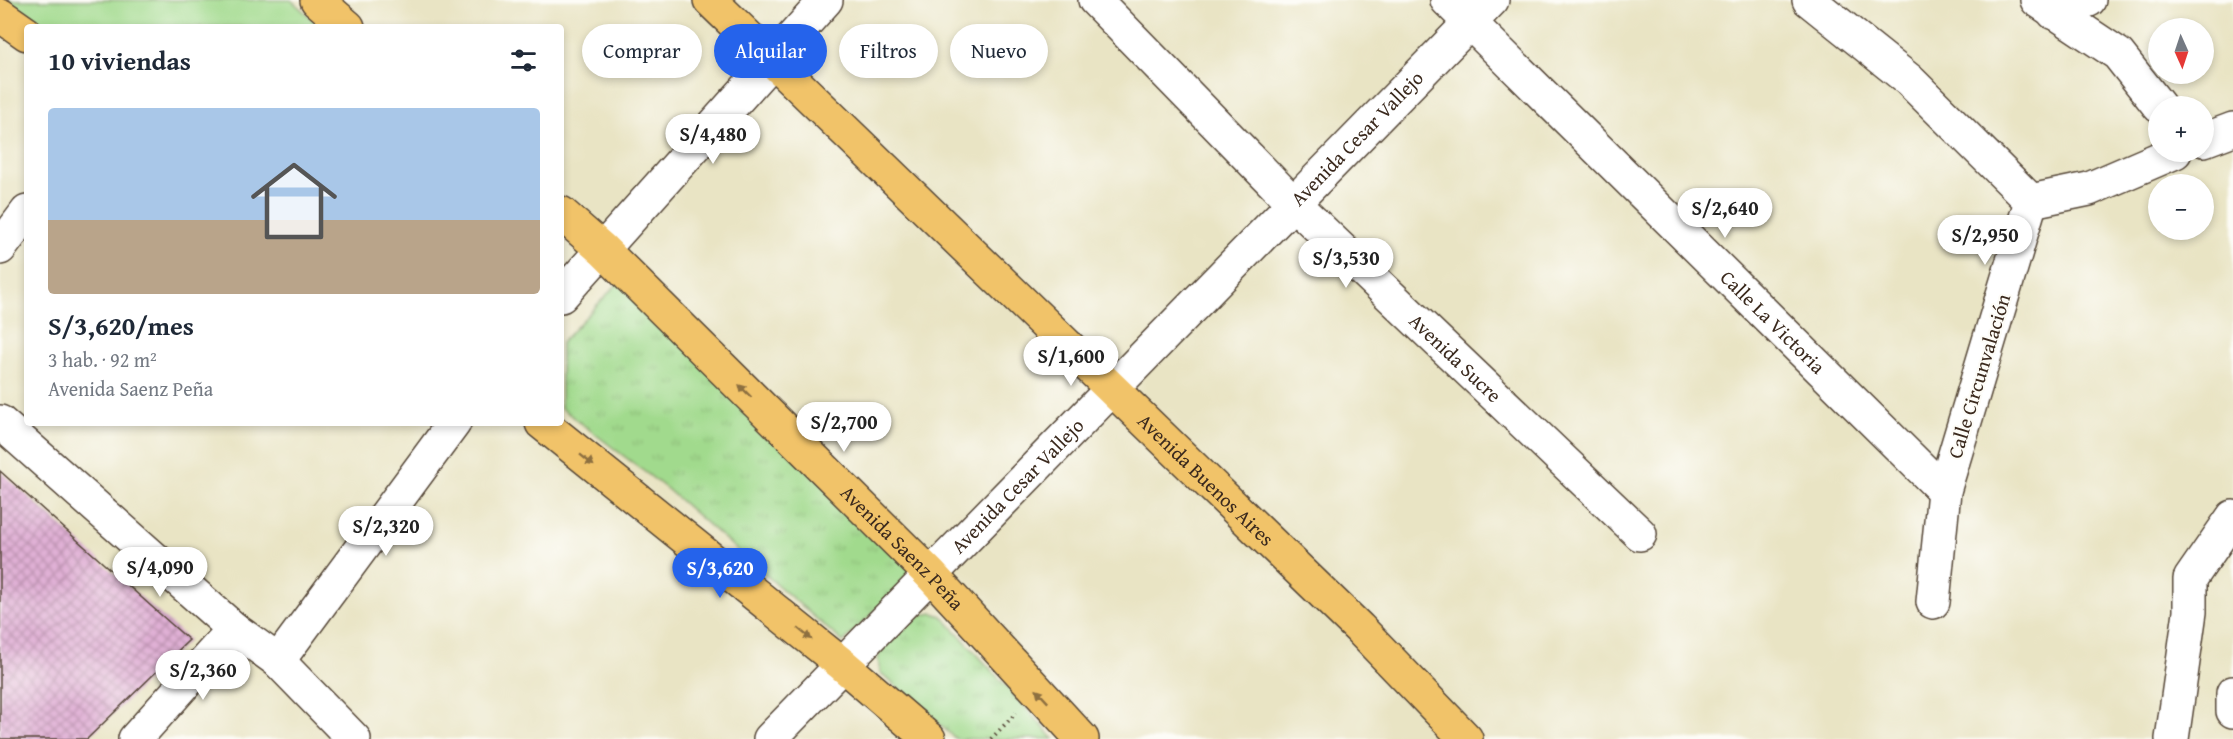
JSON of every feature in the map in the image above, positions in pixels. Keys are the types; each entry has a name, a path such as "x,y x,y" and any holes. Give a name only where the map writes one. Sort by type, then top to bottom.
{"main road":[{"path":"317,0 345,24"},
{"name":"Avenida Buenos Aires","path":"710,0 736,24"},
{"path":"0,15 24,32"},
{"name":"Avenida Buenos Aires","path":"792,78 1111,390 1359,628 1466,739"},
{"name":"Avenida Saenz Peña","path":"564,216 603,250 930,574 1082,739"},
{"path":"546,426 843,664 929,739"}],"street":[{"path":"804,24 826,0"},
{"name":"Avenida Sucre","path":"1095,0 1293,203 1640,534"},
{"name":"Calle La Victoria","path":"1447,0 1481,11 1944,491"},
{"path":"1809,0 1909,80 2031,201 2089,189 2149,162"},
{"path":"2046,6 2089,0"},
{"path":"2046,6 2118,54 2151,96"},
{"name":"Avenida Cesar Vallejo","path":"770,739 1481,11"},
{"path":"564,293 756,78"},
{"path":"2214,136 2233,129"},
{"name":"Calle Circunvalación","path":"1933,602 1944,491 2031,201"},
{"path":"0,248 24,216"},
{"path":"0,422 234,629 278,661 354,739"},
{"path":"278,661 452,426"},
{"path":"2172,739 2190,612 2190,579 2233,517"},
{"path":"135,739 234,629"},
{"path":"2233,693 2233,711"}],"green space":[{"path":"4,0 291,0 318,24 37,24"},
{"path":"618,283 918,569 843,642 667,489 564,410 564,340"},
{"path":"933,613 942,616 1054,739 956,739 880,672 878,658 883,647 921,615"}],"building":[{"path":"0,471 189,640 87,739 0,739"}]}
